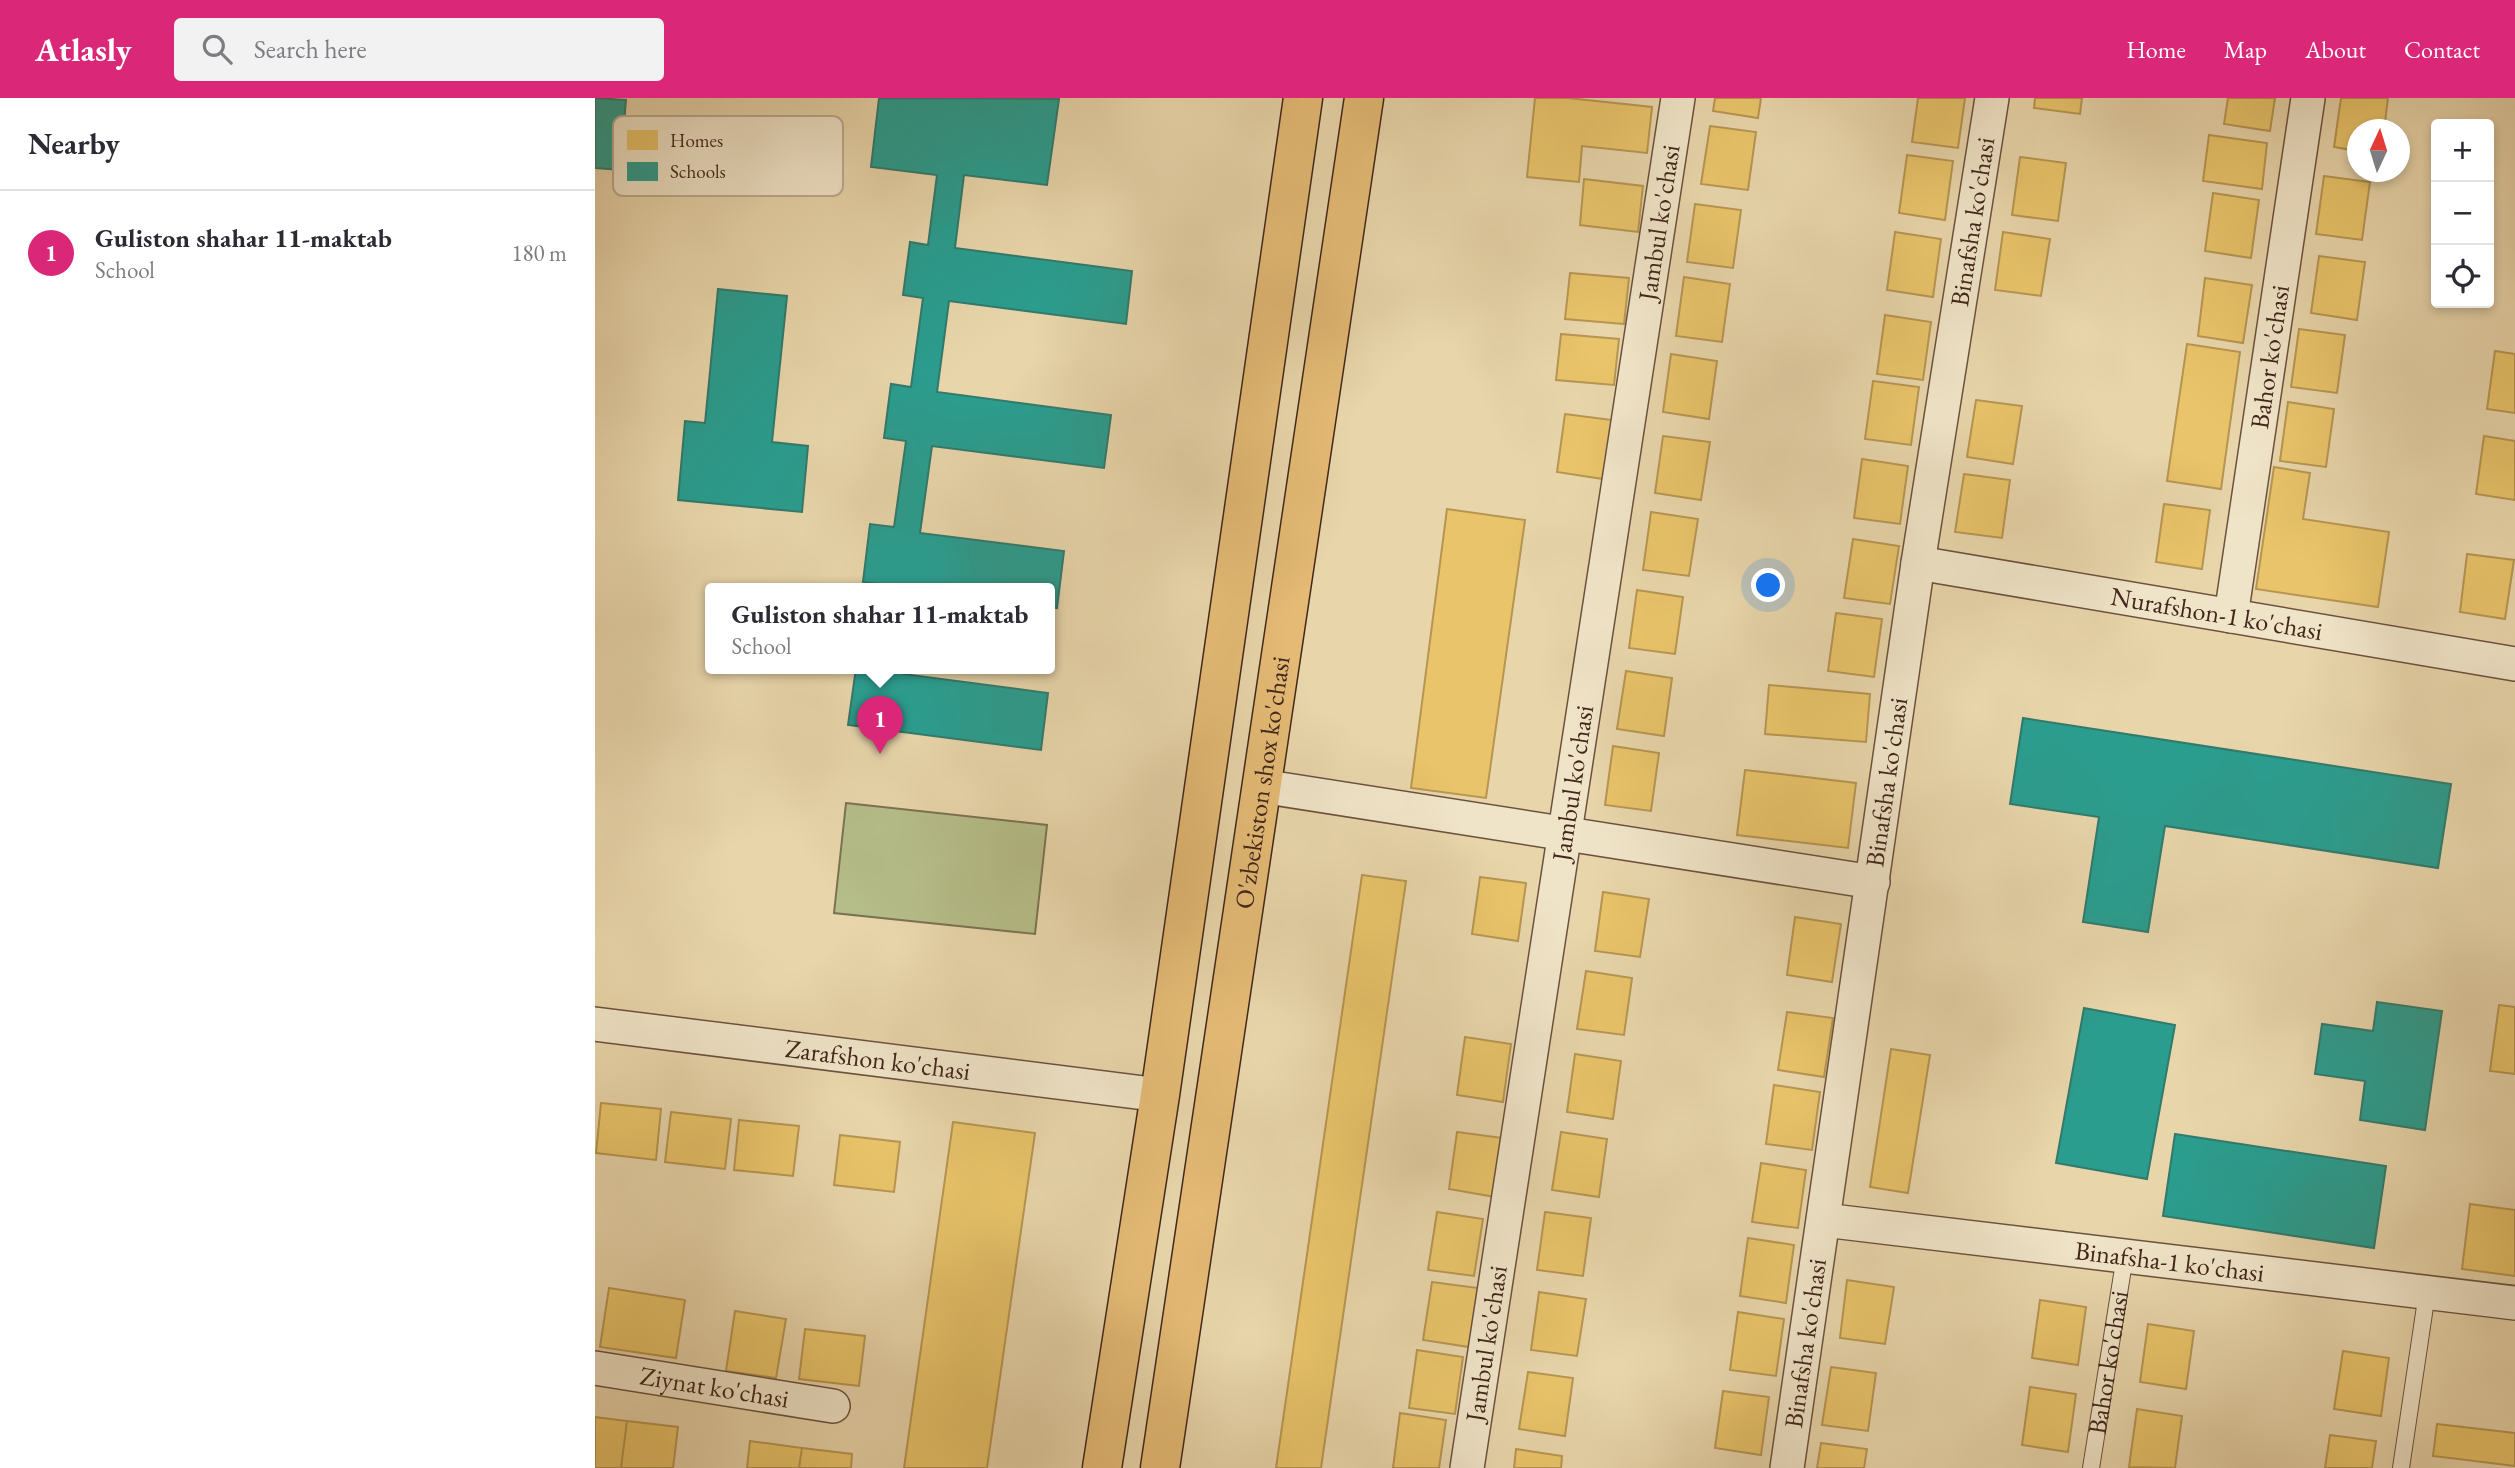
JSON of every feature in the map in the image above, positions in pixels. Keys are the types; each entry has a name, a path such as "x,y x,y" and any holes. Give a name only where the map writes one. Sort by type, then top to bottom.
{"main road":[{"path":"1102,1468 1160,1095 1303,98"},
{"name":"O'zbekiston shox ko'chasi","path":"1160,1468 1364,98"}],"street":[{"name":"Jambul ko'chasi","path":"1467,1468 1678,98"},
{"name":"Binafsha ko'chasi","path":"1787,1468 1918,563 1992,98"},
{"name":"Bahor ko'chasi","path":"2231,616 2308,98"},
{"name":"Nurafshon-1 ko'chasi","path":"1918,563 2515,661"},
{"path":"1261,786 1873,882"},
{"name":"Zarafshon ko'chasi","path":"595,1024 1160,1095"},
{"name":"Binafsha-1 ko'chasi","path":"1824,1220 2515,1303"},
{"name":"Ziynat ko'chasi","path":"595,1368 833,1406"}],"lane":[{"name":"Bahor ko'chasi","path":"2091,1468 2125,1256"},
{"path":"2401,1468 2427,1293"}],"green space":[{"path":"846,803 1047,825 1035,934 834,913"}],"building: Homes":[{"path":"1535,98 1568,98 1652,107 1647,153 1582,146 1579,182 1527,177"},
{"path":"1715,98 1761,98 1758,118 1713,111"},
{"path":"1918,98 1965,98 1958,148 1912,142"},
{"path":"2035,98 2082,98 2080,114 2034,108"},
{"path":"2228,98 2275,98 2270,131 2224,124"},
{"path":"2341,98 2388,98 2385,119 2347,119 2347,149 2334,147"},
{"path":"1710,126 1756,132 1748,190 1701,184"},
{"path":"2209,135 2267,143 2262,189 2203,181"},
{"path":"1907,155 1953,161 1945,220 1899,213"},
{"path":"2020,157 2066,163 2058,221 2012,215"},
{"path":"2324,176 2347,179 2347,182 2370,182 2362,240 2316,234"},
{"path":"1584,179 1643,186 1638,232 1580,225"},
{"path":"2213,193 2259,200 2251,258 2205,251"},
{"path":"1695,204 1741,210 1733,268 1687,262"},
{"path":"1895,232 1941,239 1933,297 1887,290"},
{"path":"2003,232 2050,239 2041,296 1995,290"},
{"path":"2319,256 2365,262 2357,320 2311,313"},
{"path":"1570,273 1629,278 1624,324 1565,319"},
{"path":"1684,277 1730,284 1722,342 1676,336"},
{"path":"2205,278 2252,285 2243,343 2198,336"},
{"path":"1885,315 1931,322 1923,380 1877,374"},
{"path":"2299,329 2345,335 2337,393 2291,387"},
{"path":"1561,334 1619,339 1614,385 1556,380"},
{"path":"2187,344 2240,352 2221,489 2167,481"},
{"path":"2495,351 2515,354 2515,413 2487,409"},
{"path":"1671,354 1717,361 1709,419 1663,412"},
{"path":"1873,381 1919,387 1911,445 1865,439"},
{"path":"1976,400 2022,406 2013,464 1967,457"},
{"path":"2288,402 2334,409 2326,467 2280,461"},
{"path":"1565,414 1612,420 1603,479 1557,472"},
{"path":"1663,436 1710,442 1701,500 1655,493"},
{"path":"2484,436 2515,441 2515,500 2476,494"},
{"path":"1862,459 1908,466 1900,524 1854,518"},
{"path":"2274,467 2310,473 2303,519 2389,532 2378,607 2256,589"},
{"path":"1964,474 2010,480 2002,538 1955,532"},
{"path":"2164,504 2210,510 2202,569 2156,562"},
{"path":"1447,509 1525,520 1486,798 1411,788"},
{"path":"1651,512 1698,519 1689,576 1643,570"},
{"path":"1853,539 1899,546 1890,604 1844,598"},
{"path":"2467,554 2514,560 2505,619 2460,612"},
{"path":"2467,554 2514,560 2505,619 2460,612"},
{"path":"1637,590 1683,597 1675,654 1629,648"},
{"path":"1836,613 1882,619 1874,677 1828,671"},
{"path":"1626,671 1672,678 1664,736 1617,729"},
{"path":"1769,685 1870,694 1866,742 1765,734"},
{"path":"1613,746 1659,753 1651,811 1605,805"},
{"path":"1745,770 1856,783 1848,848 1737,835"},
{"path":"1362,875 1406,881 1321,1468 1276,1468"},
{"path":"1480,877 1526,883 1518,941 1472,934"},
{"path":"1603,892 1649,899 1640,957 1595,951"},
{"path":"1795,917 1841,924 1832,982 1787,975"},
{"path":"1586,971 1632,978 1624,1035 1577,1029"},
{"path":"2499,1005 2515,1007 2515,1074 2490,1071"},
{"path":"1787,1012 1833,1018 1824,1077 1778,1070"},
{"path":"1465,1037 1511,1044 1503,1102 1457,1095"},
{"path":"1891,1049 1930,1055 1908,1193 1870,1187"},
{"path":"1575,1054 1621,1061 1613,1119 1567,1112"},
{"path":"1774,1085 1820,1092 1812,1150 1766,1144"},
{"path":"601,1103 661,1109 656,1160 596,1153"},
{"path":"671,1112 731,1119 725,1169 665,1162"},
{"path":"739,1120 799,1126 793,1176 734,1170"},
{"path":"953,1122 1035,1133 987,1468 904,1468"},
{"path":"1457,1132 1503,1138 1495,1197 1449,1189"},
{"path":"1561,1132 1607,1139 1599,1197 1552,1190"},
{"path":"840,1135 900,1142 894,1192 834,1185"},
{"path":"1761,1163 1806,1170 1798,1228 1752,1222"},
{"path":"2470,1204 2515,1210 2515,1276 2462,1269"},
{"path":"1437,1212 1483,1219 1474,1276 1428,1270"},
{"path":"1545,1212 1591,1218 1583,1276 1537,1270"},
{"path":"1748,1238 1794,1245 1786,1303 1740,1296"},
{"path":"1847,1280 1894,1287 1885,1344 1840,1338"},
{"path":"1432,1282 1478,1288 1469,1347 1423,1340"},
{"path":"609,1288 685,1300 676,1358 600,1347"},
{"path":"1539,1292 1586,1299 1577,1356 1531,1350"},
{"path":"2040,1300 2086,1307 2078,1365 2032,1358"},
{"path":"735,1311 786,1319 776,1378 726,1371"},
{"path":"1738,1312 1784,1319 1776,1376 1730,1370"},
{"path":"2148,1324 2194,1331 2186,1389 2140,1382"},
{"path":"805,1329 865,1336 859,1386 799,1379"},
{"path":"1417,1350 1463,1357 1455,1414 1409,1408"},
{"path":"2343,1351 2389,1358 2381,1416 2334,1409"},
{"path":"1831,1367 1876,1373 1868,1431 1822,1425"},
{"path":"1528,1372 1573,1378 1565,1436 1519,1429"},
{"path":"2030,1387 2076,1394 2068,1452 2022,1445"},
{"path":"1723,1391 1769,1397 1761,1455 1715,1448"},
{"path":"2137,1409 2182,1416 2175,1468 2129,1467"},
{"path":"1400,1413 1446,1420 1439,1468 1393,1468"},
{"path":"595,1417 627,1421 621,1468 595,1468"},
{"path":"627,1421 678,1427 673,1468 621,1468"},
{"path":"2437,1424 2515,1433 2515,1466 2433,1456"},
{"path":"2330,1435 2376,1441 2372,1468 2325,1468"},
{"path":"750,1441 802,1448 799,1468 747,1468"},
{"path":"1821,1443 1867,1449 1864,1468 1817,1468"},
{"path":"802,1448 852,1454 851,1468 799,1468"},
{"path":"1516,1449 1562,1456 1561,1468 1514,1468"}],"building: Schools":[{"path":"595,98 626,100 625,116 613,116 613,169 595,168"},
{"path":"879,98 1059,99 1047,185 964,175 955,248 1132,271 1126,324 949,301 937,392 1111,415 1104,468 932,446 920,533 1064,551 1057,608 1055,583 863,582 870,524 894,527 906,441 884,438 891,384 911,387 923,298 903,295 910,242 928,245 937,175 871,167"},
{"path":"718,289 787,296 772,442 808,446 802,512 678,500 685,421 705,423"},
{"path":"855,674 903,674 1048,693 1041,750 848,725"},
{"path":"2023,718 2451,784 2438,868 2165,826 2148,932 2083,922 2099,817 2010,804"},
{"path":"2377,1002 2442,1011 2425,1130 2360,1120 2365,1081 2315,1074 2322,1024 2373,1031"},
{"path":"2084,1008 2175,1025 2147,1179 2056,1163"},
{"path":"2175,1134 2386,1166 2374,1248 2163,1216"}],"place":[{"name":"Guliston shahar 11-maktab","path":"880,754"}]}
